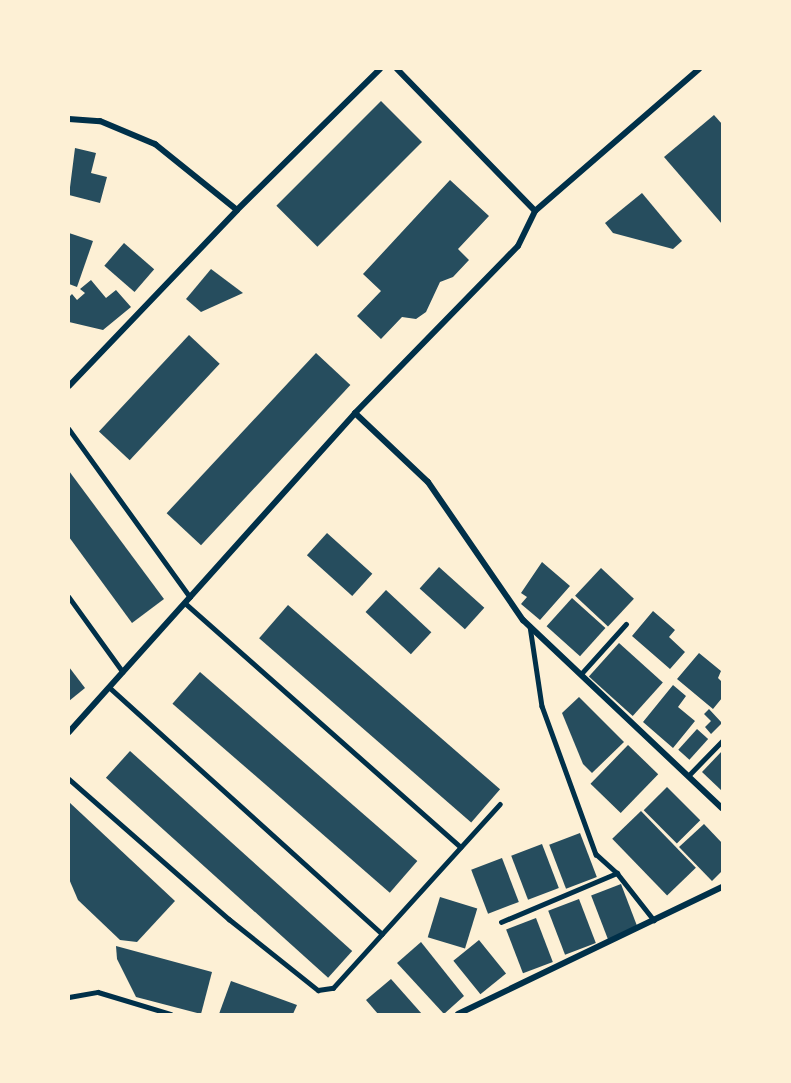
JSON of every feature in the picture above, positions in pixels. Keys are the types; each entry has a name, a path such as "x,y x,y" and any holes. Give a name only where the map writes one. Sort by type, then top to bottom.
{"street":[{"path":"69,386 237,210 380,69"},
{"path":"397,69 535,211"},
{"path":"69,732 355,413 518,246 535,211 699,69"},
{"path":"69,119 100,121 155,144 237,210"},
{"path":"355,413 428,482 530,626 722,808"},
{"path":"458,1014 656,922 722,887"}],"lane":[{"path":"69,429 188,600 461,847"},
{"path":"69,597 123,672"},
{"path":"581,674 626,624"},
{"path":"530,626 542,706 596,854 617,873 656,922"},
{"path":"109,687 382,934"},
{"path":"688,776 722,741"},
{"path":"69,779 229,918 318,990 333,988 500,804"},
{"path":"501,922 617,873"},
{"path":"69,997 98,992 171,1014"}],"building":[{"path":"381,101 422,142 317,247 276,206"},
{"path":"714,115 722,124 722,224 664,157"},
{"path":"75,148 96,153 91,173 107,177 100,203 69,195"},
{"path":"450,180 489,216 458,249 469,260 453,277 440,282 426,312 416,319 402,317 381,339 357,316 381,291 363,274"},
{"path":"642,193 682,241 673,249 613,233 605,223"},
{"path":"69,233 93,241 77,287 69,284"},
{"path":"124,243 154,269 135,292 104,266"},
{"path":"211,269 243,293 201,312 186,299"},
{"path":"91,280 106,298 116,290 131,307 103,330 69,322 69,297 72,294 77,300 85,293 80,289"},
{"path":"189,335 220,364 130,460 99,432"},
{"path":"316,353 350,385 201,545 167,513"},
{"path":"69,471 164,599 132,623 69,537"},
{"path":"327,533 372,574 352,596 307,555"},
{"path":"542,562 570,586 540,620 521,604 527,597 521,593"},
{"path":"439,567 484,608 465,629 420,589"},
{"path":"601,568 634,599 608,626 575,596"},
{"path":"386,590 431,632 411,654 366,612"},
{"path":"572,598 605,628 580,656 547,626"},
{"path":"288,605 500,789 471,823 259,638"},
{"path":"653,611 675,630 669,637 685,652 670,669 632,636"},
{"path":"619,643 663,682 633,716 589,676"},
{"path":"699,653 721,671 718,678 722,682 722,698 713,709 677,679"},
{"path":"69,667 85,688 69,701"},
{"path":"200,672 417,861 390,893 172,704"},
{"path":"673,685 686,696 678,707 695,721 673,748 643,722"},
{"path":"579,697 624,742 592,773 583,764 562,713"},
{"path":"709,709 722,723 711,734 705,727 711,721 704,714"},
{"path":"697,729 708,739 689,760 678,750"},
{"path":"628,745 658,774 621,813 590,784"},
{"path":"130,751 352,951 328,978 106,778"},
{"path":"722,751 722,791 702,772"},
{"path":"667,787 700,820 677,844 644,810"},
{"path":"69,802 175,901 137,942 120,940 78,900 69,879"},
{"path":"641,811 696,868 667,896 612,839"},
{"path":"704,824 722,843 722,871 712,881 679,847"},
{"path":"580,833 597,877 566,889 549,845"},
{"path":"542,844 559,888 528,900 511,856"},
{"path":"502,858 519,902 488,914 471,870"},
{"path":"621,884 638,928 608,939 591,895"},
{"path":"440,897 477,908 465,949 428,937"},
{"path":"579,899 596,943 565,955 548,911"},
{"path":"536,918 553,962 523,973 506,929"},
{"path":"479,940 506,973 480,994 453,961"},
{"path":"421,942 464,996 444,1014 397,963"},
{"path":"116,946 212,972 201,1014 136,997 117,959"},
{"path":"391,979 422,1014 378,1014 366,1000"},
{"path":"231,981 297,1005 293,1014 219,1014"}]}
